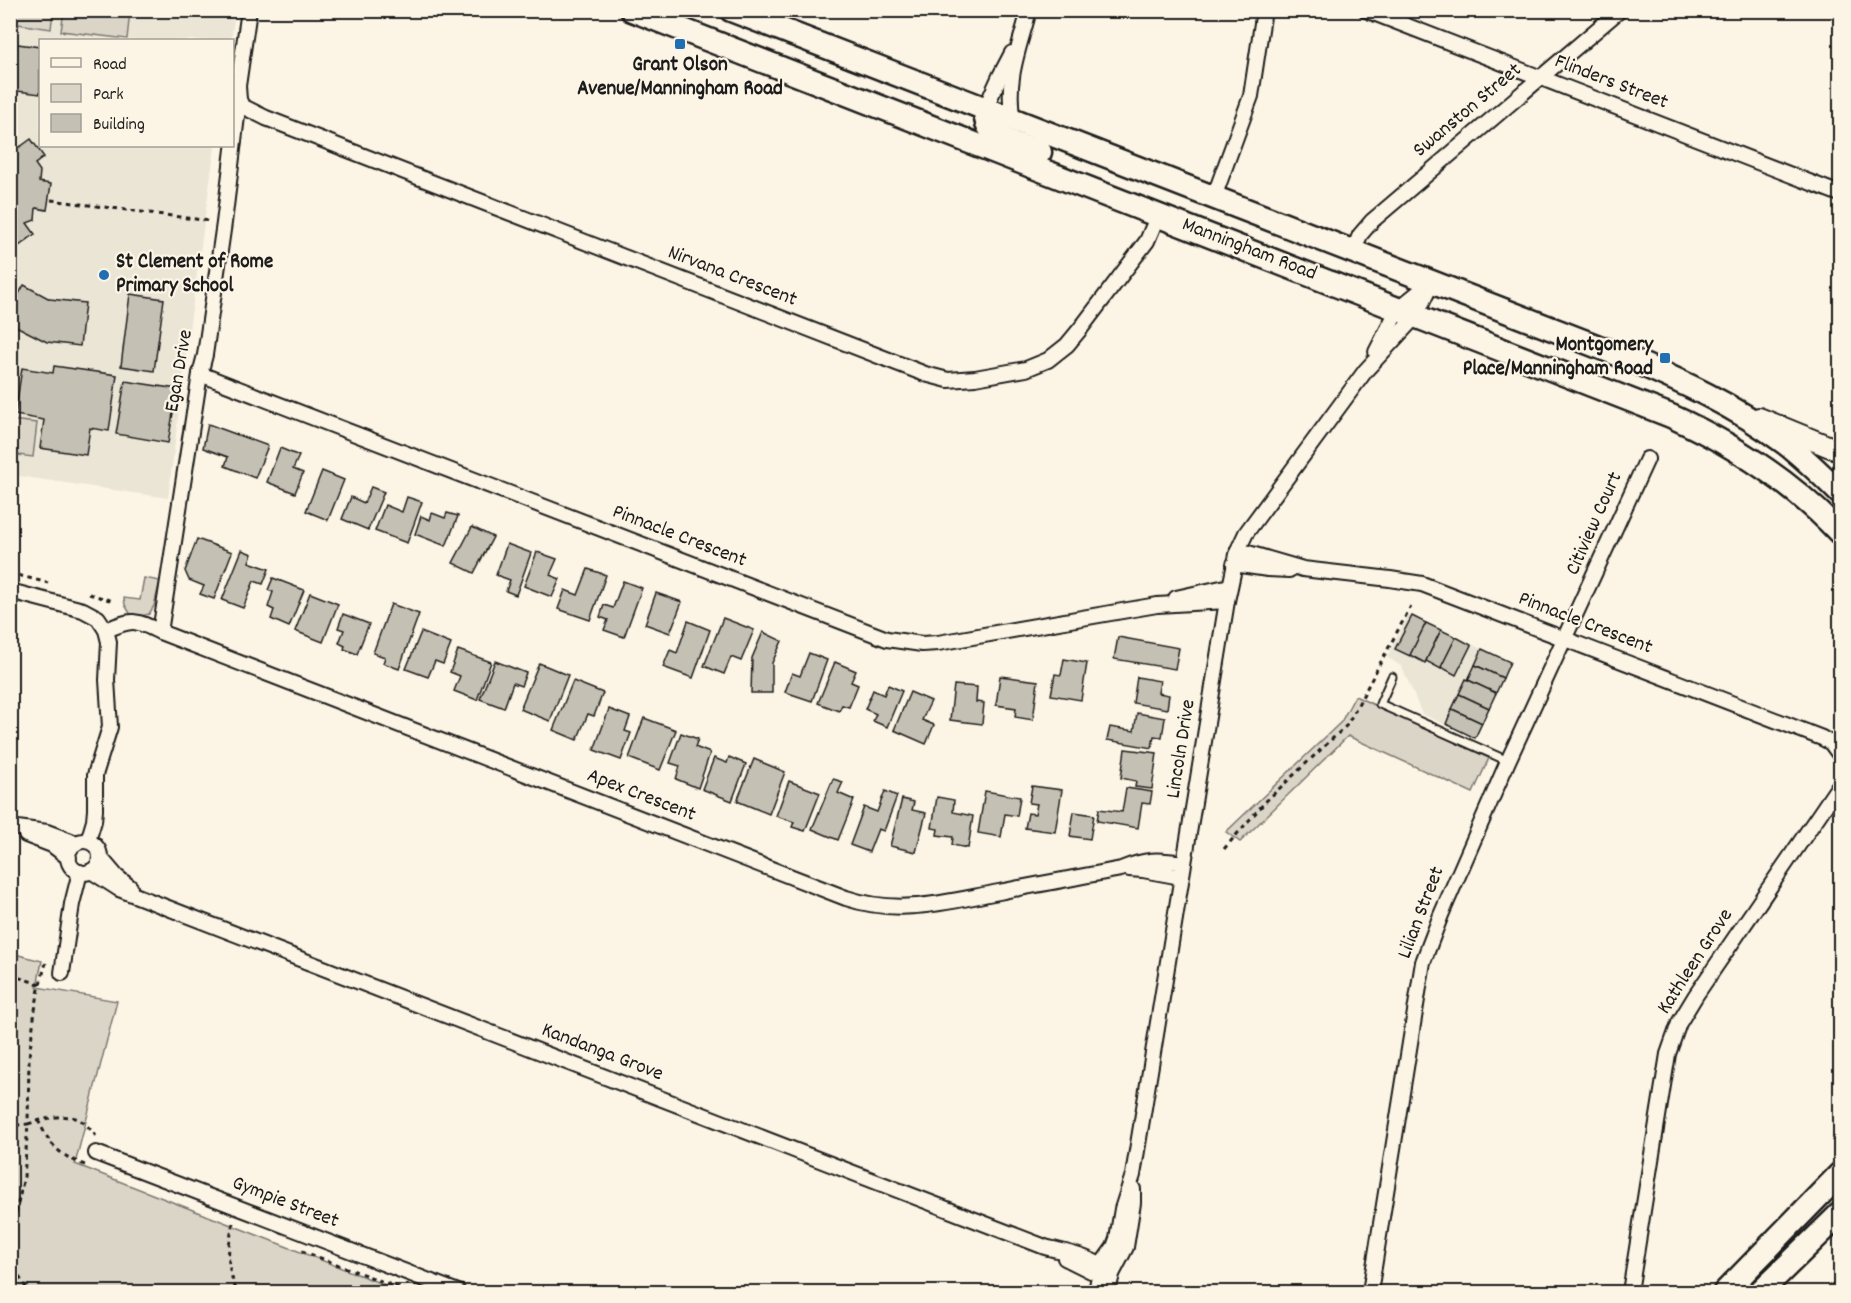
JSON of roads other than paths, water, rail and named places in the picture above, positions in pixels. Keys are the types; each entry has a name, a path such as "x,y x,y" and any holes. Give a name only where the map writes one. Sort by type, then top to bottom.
{"main road":[{"name":"Manningham Road","path":"632,10 1639,402 1698,428 1751,458 1801,495 1840,533"},
{"name":"Manningham Road","path":"731,10 1623,356 1674,378 1721,402 1786,444 1840,493"},
{"path":"984,109 986,122 991,131 1003,138 1065,162 1115,198"},
{"path":"1725,1293 1840,1174"},
{"path":"1760,1293 1840,1214"}],"street":[{"name":"Egan Drive","path":"234,135 238,86 249,10"},
{"path":"1013,120 1010,90 1019,41 1029,10"},
{"path":"1214,197 1251,96 1264,10"},
{"name":"Flinders Street","path":"1366,10 1840,194"},
{"name":"Swanston Street","path":"1353,252 1360,235 1372,221 1620,10"},
{"path":"984,109 1019,41"},
{"name":"Nirvana Crescent","path":"238,100 245,108 266,118 926,374 948,380 1026,369 1048,360 1082,328 1147,241 1158,214"},
{"name":"Egan Drive","path":"160,632 200,374 205,355 233,147"},
{"name":"Lincoln Drive","path":"1096,1293 1104,1270 1126,1247 1133,1203 1133,1175 1227,601 1238,550 1255,519 1407,312 1432,282"},
{"name":"Pinnacle Crescent","path":"200,374 887,639 922,644 938,643 1157,605 1227,601"},
{"path":"1721,402 1840,451"},
{"name":"Citiview Court","path":"1566,639 1647,459"},
{"name":"Pinnacle Crescent","path":"1238,550 1303,568 1422,584 1822,738 1831,743 1840,755"},
{"name":"Pinnacle Crescent","path":"1234,564 1268,569 1303,568"},
{"name":"Pinnacle Crescent","path":"1157,605 1181,596 1230,586"},
{"path":"10,591 83,610 98,618 106,630 109,642 107,680 110,727 95,775 95,810 82,842 70,850 69,858 72,867 85,871 97,866 100,857 97,847 82,842 47,832 10,827"},
{"path":"106,630 114,633 142,630 160,632"},
{"name":"Apex Crescent","path":"160,632 860,903 888,908 923,906 1120,869 1152,860 1183,870"},
{"name":"Lilian Street","path":"1370,1293 1423,962 1508,761 1566,639"},
{"name":"Kathleen Grove","path":"1630,1293 1663,1078 1679,1023 1840,785"},
{"path":"10,827 52,845 69,858"},
{"name":"Kandanga Grove","path":"100,857 117,877 144,898"},
{"path":"62,973 72,904 85,871"},
{"name":"Kandanga Grove","path":"85,871 119,889 1045,1247 1084,1257 1104,1270"},
{"name":"Gympie Street","path":"96,1153 458,1293"},
{"name":"Lincoln Drive","path":"1104,1270 1108,1293"}],"lane":[{"path":"1392,677 1380,704 1508,761"}],"place":[{"name":"Grant Olson Avenue/Manningham Road","path":"680,44"},
{"name":"St Clement of Rome Primary School","path":"104,275"},
{"name":"Montgomery Place/Manningham Road","path":"1665,358"}]}
